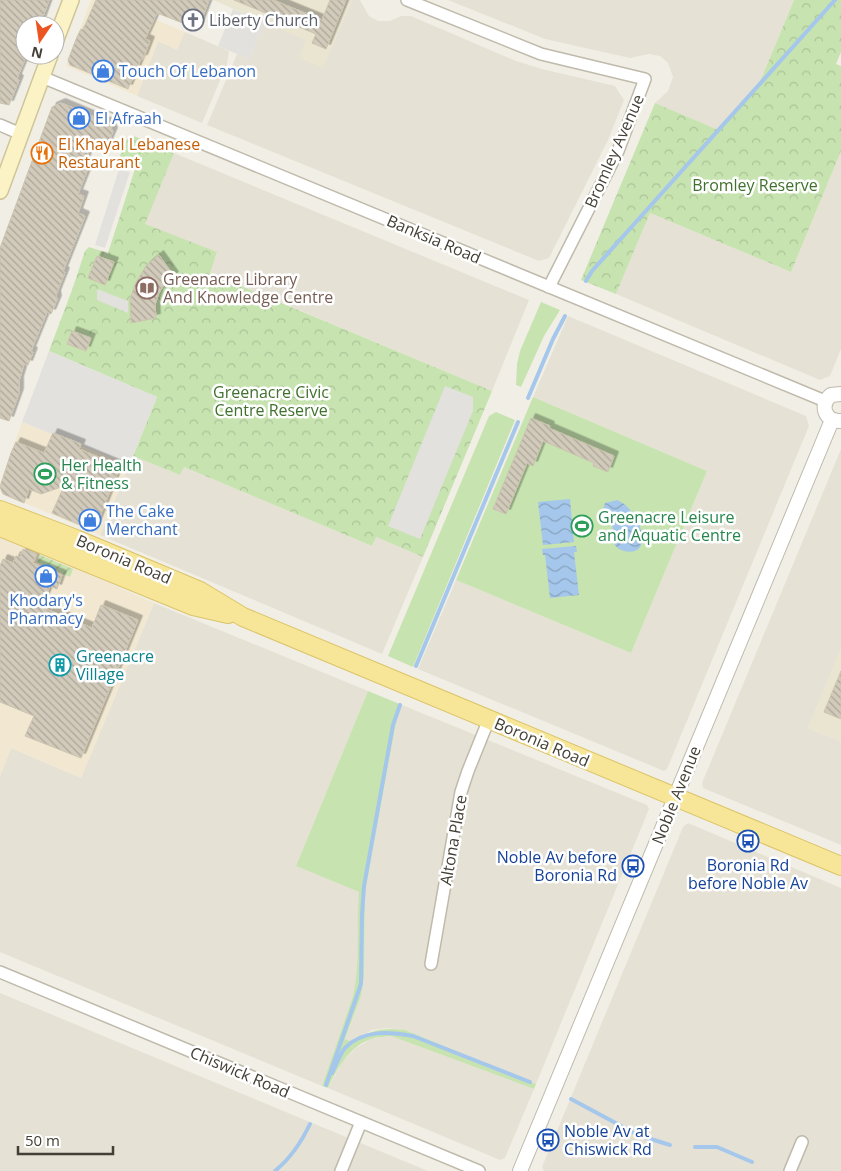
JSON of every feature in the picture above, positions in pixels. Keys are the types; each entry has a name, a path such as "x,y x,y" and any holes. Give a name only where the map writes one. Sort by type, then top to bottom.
{"main road":[{"path":"65,16 71,0"},
{"path":"0,191 46,65"},
{"name":"Boronia Road","path":"0,510 76,539 200,591 243,617 841,866"},
{"name":"Boronia Road","path":"0,527 193,606 243,617"}],"street":[{"name":"Bromley Avenue","path":"407,0 541,54 645,79 618,151 550,287"},
{"name":"Banksia Road","path":"42,77 825,401"},
{"path":"0,125 21,134"},
{"path":"836,420 828,417 824,410 825,401 831,395 841,394"},
{"name":"Noble Avenue","path":"518,1171 836,420"},
{"name":"Altona Place","path":"431,964 461,792 489,719"},
{"name":"Chiswick Road","path":"0,972 479,1171"},
{"path":"341,1171 361,1122"},
{"path":"790,1171 802,1142"},
{"path":"510,1171 518,1171"}],"shaded area":[{"path":"91,0 109,0 185,32 177,50 158,41 137,96 66,66"},
{"path":"213,0 352,0 323,68 299,58 306,40"},
{"path":"352,0 360,0 369,16 378,21 390,21 401,16 411,16 516,61 615,86 624,100 608,140 549,258 539,261 207,125 237,54 249,59 265,22 307,40 323,67"},
{"path":"448,0 794,0 759,84 717,130 655,103 668,91 673,77 668,63 660,56 649,54 630,58 545,39"},
{"path":"233,9 265,22 249,59 218,46"},
{"path":"185,32 229,51 227,64 202,123 137,96 158,41 177,49"},
{"path":"841,151 841,349 830,376 820,380 616,294 650,213 791,272"},
{"path":"174,153 529,300 492,391 209,272 217,253 144,224"},
{"path":"119,169 130,172 105,248 95,245"},
{"path":"97,289 128,301 128,313 97,300"},
{"path":"568,316 806,416 809,426 667,769 664,771 418,669 456,580 631,653 707,471 533,397"},
{"path":"49,351 157,397 129,465 22,422"},
{"path":"445,386 473,397 473,411 420,539 388,526"},
{"path":"22,422 129,465 100,535 3,494 0,483"},
{"path":"841,449 841,649 808,728 841,741 841,845 703,788 702,783"},
{"path":"133,456 180,475 184,467 372,546 376,537 423,557 382,654 100,535"},
{"name":"Greenacre Village","path":"0,536 154,603 81,778 11,748 0,776"},
{"path":"154,603 368,691 296,866 359,892 356,981 353,996 322,1086 0,952 0,776 11,748 81,778"},
{"path":"841,649 841,741 808,728"},
{"path":"402,705 647,805 649,809 536,1084 405,1030 387,1028 372,1030 351,1042 345,1040 361,996 364,977 365,893 397,717"},
{"path":"688,823 841,888 841,1171 544,1171 542,1167 683,827"},
{"path":"0,993 428,1171 0,1171"},
{"path":"391,1036 534,1089 505,1158 500,1160 328,1088 343,1061 356,1048 371,1039"}],"green space":[{"name":"Bromley Reserve","path":"794,0 841,0 841,52 836,64 841,66 841,151 791,272 650,213 616,294 581,280 655,103 718,130 759,84"},
{"name":"Greenacre Civic Centre Reserve","path":"134,136 174,153 145,224 217,252 210,273 492,391 423,557 376,537 372,546 184,467 180,475 133,456 157,397 49,351 85,251 89,247 108,253 135,169 117,163 127,139"},
{"path":"541,302 560,310 544,336 521,387 516,385 520,351"},
{"name":"Greenacre Leisure and Aquatic Centre","path":"533,397 707,471 631,653 456,580"},
{"path":"496,412 515,420 413,667 388,656 489,416"},
{"path":"40,555 73,569 70,577 37,562"},
{"path":"368,691 402,705 397,717 365,893 364,977 361,996 345,1039 351,1042 371,1032 383,1029 405,1030 536,1084 534,1089 391,1036 371,1039 356,1047 335,1073 328,1088 322,1086 353,996 358,957 359,892 296,866"}],"water":[{"path":"570,499 574,542 543,545 538,502"},
{"path":"617,500 626,505 638,522 642,541 640,547 634,551 624,551 616,546 613,540 612,525 606,521 602,513 605,503"},
{"path":"576,546 577,552 574,552 579,595 550,598 545,555 543,555 542,549"}],"building":[{"path":"0,0 49,0 44,15 15,15 15,65 22,65 9,105 0,103"},
{"path":"96,0 209,0 198,29 157,13 145,39 150,41 128,89 70,65 68,60 77,37 81,29 83,30"},
{"path":"234,0 273,0 322,20 330,0 346,0 326,49 312,43 316,34"},
{"path":"61,103 109,123 113,132 106,148 93,143 84,164 89,166 78,194 84,196 78,213 85,216 63,271 65,272 56,295 57,300 51,314 47,312 31,351 33,352 28,365 24,364 19,381 19,393 9,421 0,418 0,248 52,107"},
{"name":"Greenacre Library And Knowledge Centre","path":"159,255 174,276 165,283 159,293 155,305 156,318 131,323 130,300 135,284 146,266"},
{"path":"97,256 114,262 105,285 88,278"},
{"path":"72,331 91,338 86,351 67,344"},
{"path":"531,418 550,426 549,428 614,456 608,472 593,466 594,463 543,441 533,466 527,463 506,514 493,509"},
{"path":"53,433 81,444 79,449 120,466 94,531 52,513 64,486 41,494 29,489 24,503 3,494 0,487 16,442 44,453"},
{"name":"Greenacre Village","path":"23,549 37,554 33,563 62,575 57,589 50,586 41,607 92,628 101,605 138,620 81,758 25,736 34,716 0,702 0,566 3,559 13,563 16,556 20,557"},
{"path":"841,671 841,719 824,712"}],"waterway":[{"path":"586,281 592,271 835,0"},
{"path":"528,398 565,316"},
{"path":"416,666 518,422"},
{"path":"326,1085 361,984 364,886 393,725 400,705"},
{"path":"332,1073 343,1050 352,1042 369,1035 387,1033 413,1036 530,1082"},
{"path":"571,1099 638,1135 670,1145"},
{"path":"275,1171 295,1150 310,1124"},
{"path":"695,1147 717,1147 752,1162"}],"place":[{"name":"Liberty Church","path":"193,20"},
{"name":"Touch Of Lebanon","path":"103,71"},
{"name":"El Afraah","path":"79,118"},
{"name":"El Khayal Lebanese Restaurant","path":"42,153"},
{"name":"Greenacre Library And Knowledge Centre","path":"147,288"},
{"name":"Her Health & Fitness","path":"45,474"},
{"name":"The Cake Merchant","path":"90,520"},
{"name":"Greenacre Leisure and Aquatic Centre","path":"582,526"},
{"name":"Khodary's Pharmacy","path":"46,576"},
{"name":"Greenacre Village","path":"60,665"},
{"name":"Boronia Rd before Noble Av","path":"748,841"},
{"name":"Noble Av before Boronia Rd","path":"633,866"},
{"name":"Noble Av at Chiswick Rd","path":"548,1140"}]}
